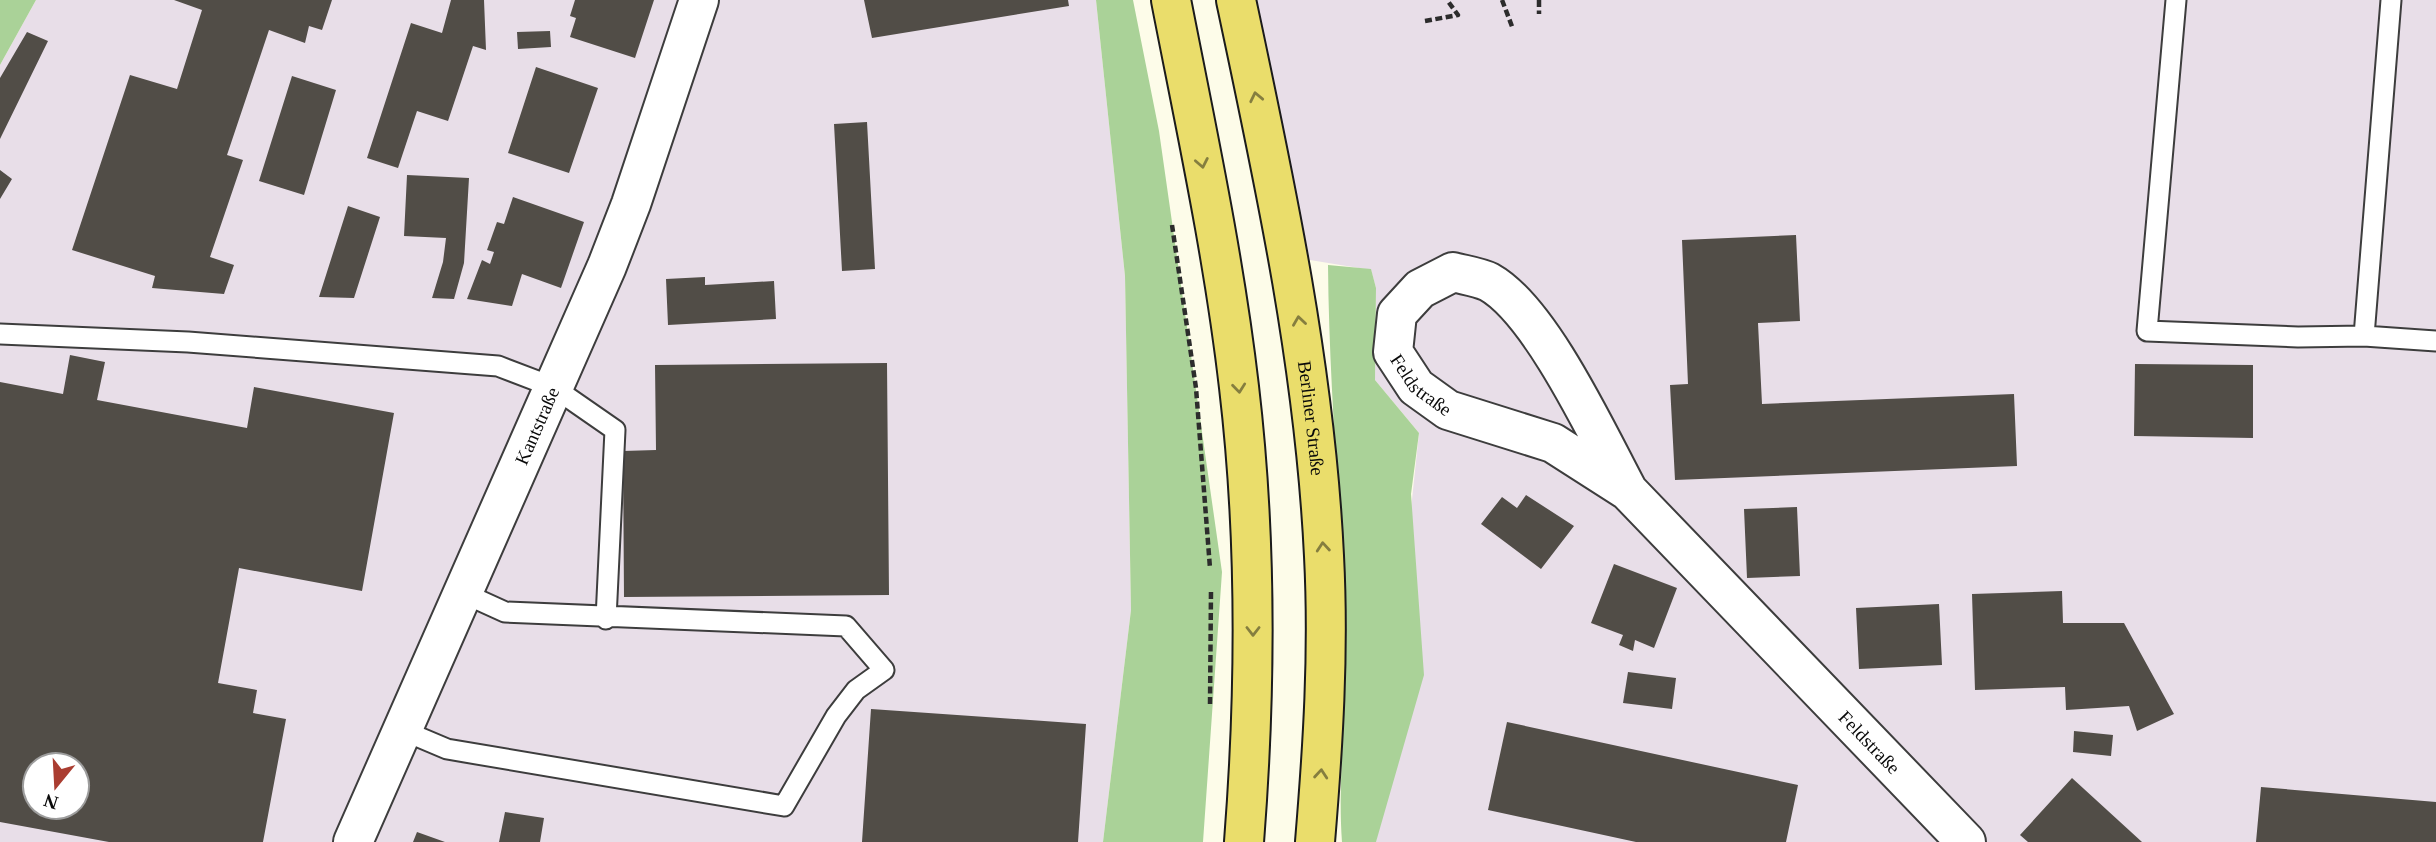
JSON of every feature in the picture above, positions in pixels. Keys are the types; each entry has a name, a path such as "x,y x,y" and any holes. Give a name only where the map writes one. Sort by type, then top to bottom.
{"main road":[{"path":"1171,0 1220,259 1239,387 1253,575 1254,718 1244,842"},
{"name":"Berliner Straße","path":"1236,0 1293,276 1324,554 1326,708 1315,842"}],"street":[{"name":"Kantstraße","path":"353,842 631,205 699,0"},
{"name":"Feldstraße","path":"1628,491 1578,397 1525,312 1489,282 1453,272 1420,289 1397,314 1393,352 1416,387 1448,410 1553,443 1628,491 1966,842"}],"lane":[{"path":"2176,0 2147,331 2298,337 2364,336 2436,341"},
{"path":"2364,336 2390,0"},
{"path":"0,334 188,342 498,366 553,387 615,430 606,619"},
{"path":"402,730 447,749 784,806 836,716 856,690 884,670 846,626 606,619 505,612 461,592"}],"path":[{"path":"1425,20 1458,15 1447,0"},
{"path":"1502,0 1513,29"},
{"path":"1539,0 1539,14"},
{"path":"1171,214 1196,388 1211,573"},
{"path":"1210,587 1210,712"}],"shaded area":[{"path":"36,0 1096,0 1125,276 1131,610 1103,842 0,842 0,65"},
{"path":"1256,0 2436,0 2436,842 1376,842 1419,433 1375,380 1376,288 1371,270 1310,260"}],"green space":[{"path":"0,0 36,0 0,65"},
{"path":"1096,0 1133,0 1159,131 1222,572 1203,842 1103,842 1131,610 1125,276"},
{"path":"1328,265 1371,269 1376,288 1375,380 1419,433 1411,494 1424,675 1376,842 1342,842 1345,636"}],"building":[{"path":"174,0 332,0 322,30 309,26 305,43 269,30 227,155 243,160 210,257 234,265 224,294 152,288 155,276 72,250 130,75 177,89 202,10"},
{"path":"451,0 484,0 486,50 473,46 448,121 417,111 398,168 367,158 411,23 442,33"},
{"path":"575,0 654,0 635,58 570,37 576,18 570,16"},
{"path":"864,0 1068,0 1069,6 872,38"},
{"path":"550,31 551,47 518,49 517,32"},
{"path":"27,32 48,41 0,139 0,78"},
{"path":"536,67 598,88 569,173 508,153"},
{"path":"292,76 336,90 304,195 259,181"},
{"path":"867,122 875,269 842,271 834,124"},
{"path":"0,170 12,179 0,199"},
{"path":"407,175 469,178 464,263 454,299 432,298 443,262 446,238 404,236"},
{"path":"513,197 584,222 561,288 522,274 512,306 467,299 482,260 490,264 494,252 487,250 497,222 504,224"},
{"path":"348,206 380,217 354,298 319,297"},
{"path":"1796,235 1800,321 1758,323 1762,404 2014,394 2017,466 1675,480 1670,385 1688,384 1682,240"},
{"path":"705,277 705,285 774,281 776,319 668,325 666,279"},
{"path":"70,355 105,362 97,400 247,428 254,387 394,413 362,591 239,568 218,683 257,690 253,713 286,719 263,842 109,842 0,822 0,382 63,394"},
{"path":"887,363 889,595 624,597 623,451 656,450 655,365"},
{"path":"2135,364 2253,365 2253,438 2134,436"},
{"path":"1526,495 1574,526 1541,569 1481,524 1502,497 1517,508"},
{"path":"1797,507 1800,576 1747,578 1744,509"},
{"path":"1614,564 1677,588 1654,648 1635,640 1633,651 1619,645 1623,635 1591,623"},
{"path":"2062,591 2063,623 2124,623 2174,714 2137,731 2129,706 2066,710 2065,687 1975,690 1972,594"},
{"path":"1939,604 1942,665 1859,669 1856,608"},
{"path":"1628,672 1676,678 1672,709 1623,703"},
{"path":"871,709 1086,724 1078,842 862,842"},
{"path":"1507,722 1798,785 1786,842 1636,842 1488,810"},
{"path":"2074,731 2113,735 2111,756 2073,752"},
{"path":"2072,778 2142,842 2028,842 2020,835"},
{"path":"2261,787 2436,802 2436,842 2256,842"},
{"path":"505,812 544,818 540,842 499,842"},
{"path":"417,832 445,842 413,842"}]}
